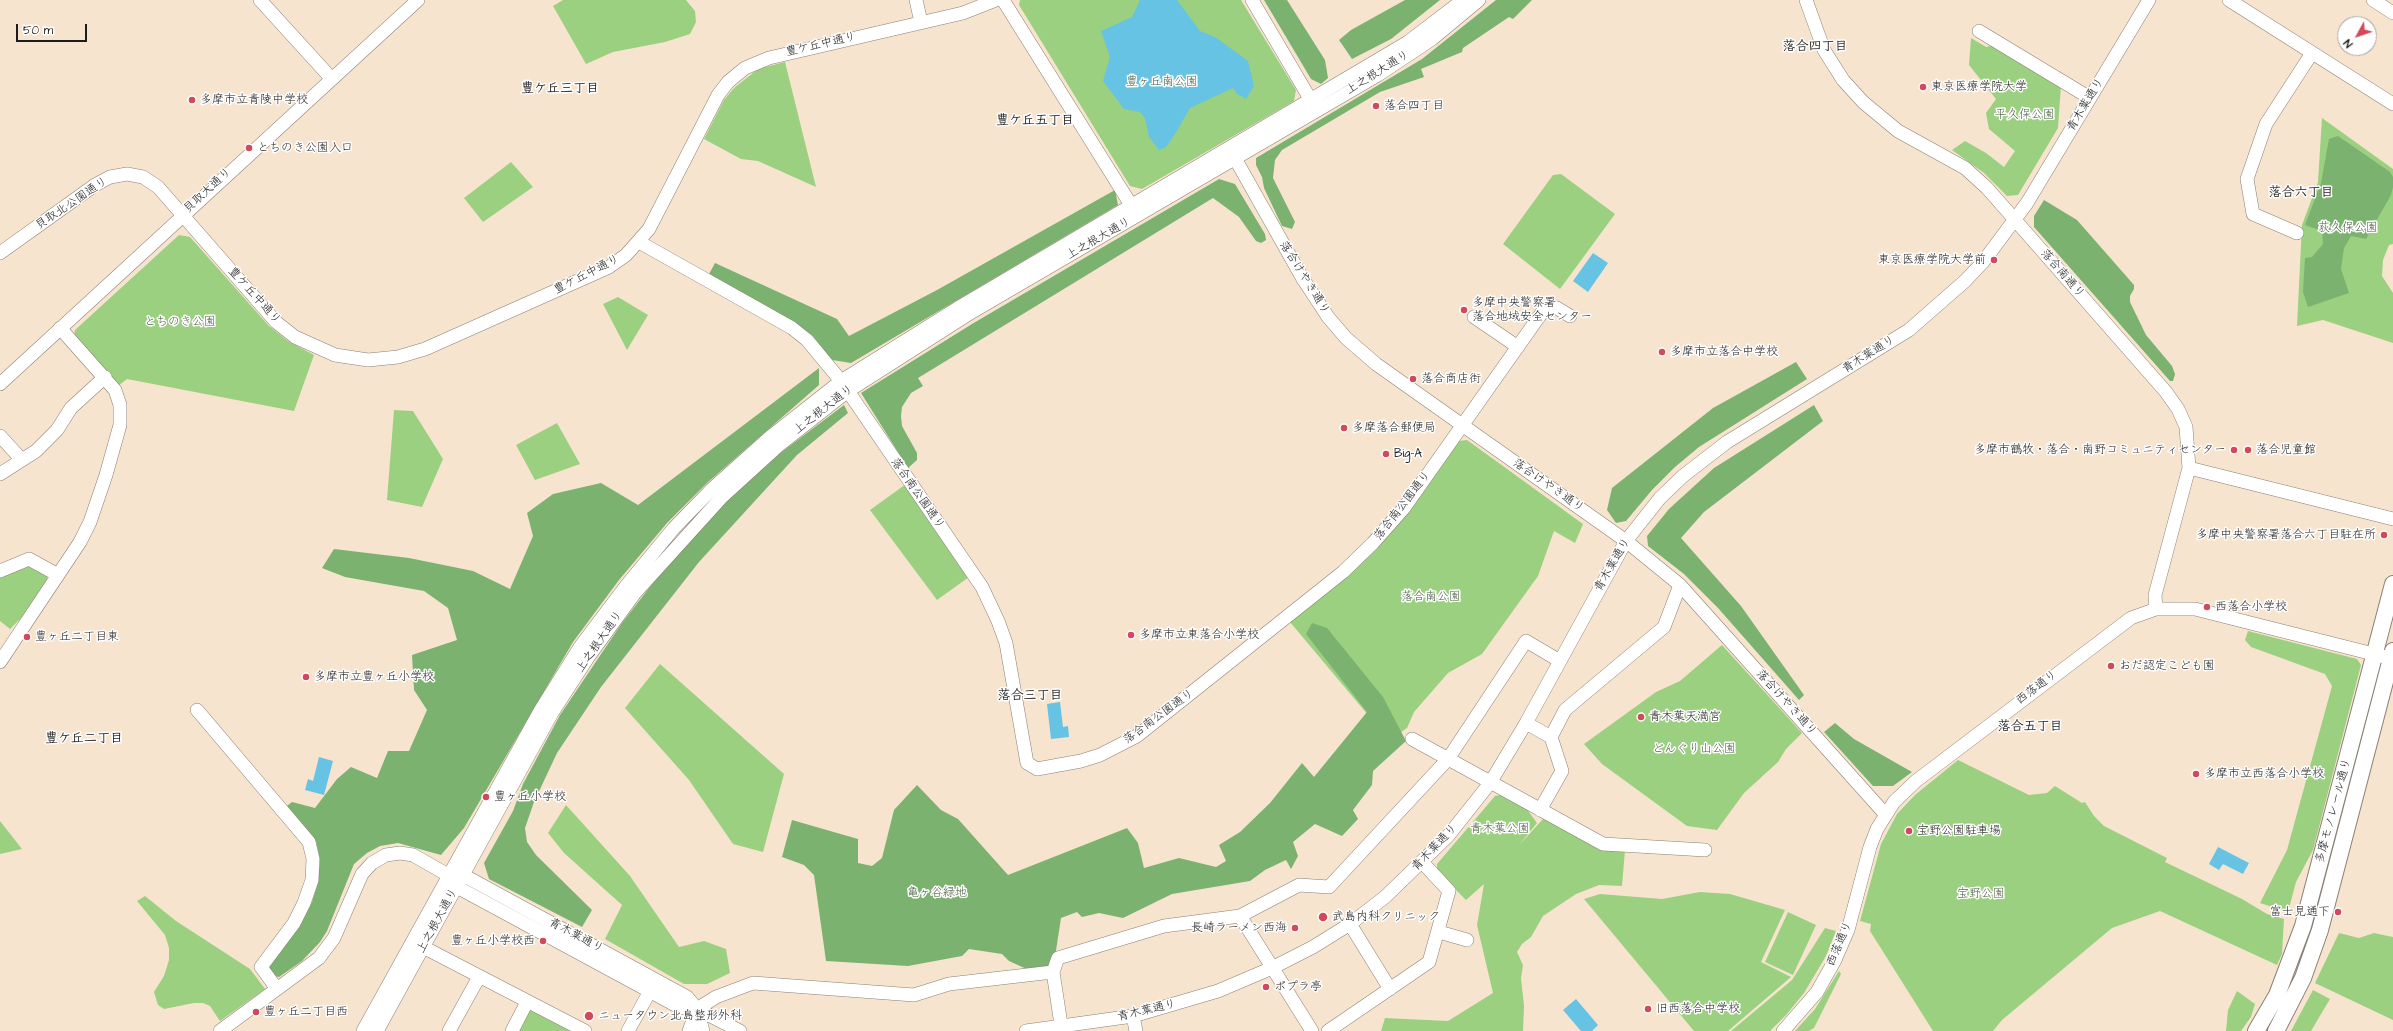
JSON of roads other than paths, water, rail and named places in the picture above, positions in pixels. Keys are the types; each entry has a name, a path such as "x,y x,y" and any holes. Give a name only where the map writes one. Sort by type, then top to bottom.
{"main road":[{"name":"多摩モノレール通り","path":"2256,1031 2277,995 2303,926 2393,584"},
{"name":"多摩モノレール通り","path":"2276,1031 2303,978 2320,930 2392,656"}],"street":[{"path":"260,0 331,78"},
{"name":"貝取大通り","path":"0,384 331,78 418,0"},
{"path":"916,0 921,22"},
{"name":"豊ケ丘中通り","path":"182,215 276,322 286,330 319,350 335,355 368,360 398,357 425,349 608,267 640,242 649,229 718,95 738,73 760,60 964,13 996,0"},
{"path":"1003,0 1134,211"},
{"path":"1252,0 1315,106"},
{"name":"上之根大通り","path":"1315,106 1408,42 1463,0"},
{"name":"上之根大通り","path":"363,1031 540,711 580,647 626,586 674,528 713,488 770,437 844,386 967,315 1134,211 1432,39 1479,0"},
{"name":"落合南通り","path":"1806,0 1824,50 1843,80 1863,102 1898,131 1965,168 1987,188 2170,398 2186,427 2189,468 2155,595 2156,609"},
{"name":"青木葉通り","path":"1026,1031 1062,1029 1133,1016 1218,991 1272,968 1313,947 1350,924 1385,897 1422,862 1467,813 1490,783 1526,723 1626,541 1660,498 1706,457 1727,442 1892,341 1926,316 1974,271 2016,220 2149,0"},
{"path":"2229,0 2247,5 2312,53 2393,104"},
{"path":"2373,0 2393,13"},
{"path":"1979,31 2090,98"},
{"path":"2297,233 2253,214 2247,179 2266,124 2312,53"},
{"name":"落合けやき通り","path":"1233,154 1302,279 1328,317 1364,354 1626,541 1680,585 1886,814"},
{"name":"貝取北公園通り","path":"0,253 95,185 110,177 127,174 143,177 158,187 182,215"},
{"name":"落合南公園通り","path":"640,242 792,328 807,340 844,386 982,587 998,621 1006,643 1027,763 1037,769 1081,761 1100,755 1137,736 1342,572 1373,543 1404,508 1543,311 1550,307 1557,308 1570,316"},
{"path":"1474,317 1518,347"},
{"path":"1,659 80,542 90,522 106,475 120,425 121,415 118,398 105,377 60,328"},
{"path":"0,474 36,451 57,430 71,408 105,377"},
{"name":"上之根大通り","path":"377,1031 552,713 589,656 635,592 722,497 844,386"},
{"path":"0,436 22,460"},
{"path":"2189,468 2393,519"},
{"path":"0,571 29,559 58,575"},
{"path":"1551,738 1565,710 1664,627 1680,585"},
{"name":"西落通り","path":"1783,1031 1817,992 1835,960 1848,930 1870,847 1886,814 1894,802 1916,781 2131,618 2156,609 2195,609 2375,655 2392,656"},
{"path":"1062,1029 1053,972 1058,958 1164,926 1240,916 1300,885 1329,887 1448,759 1526,641 1560,661"},
{"path":"197,710 309,842 313,859 312,880 304,903 294,923 261,967 277,989"},
{"path":"1526,723 1551,738 1562,771 1540,810"},
{"path":"1412,739 1604,844 1705,850"},
{"path":"220,1031 310,966 327,948 334,938 362,874 372,863 386,855 400,853 413,855 448,875"},
{"path":"1328,1031 1429,962 1439,932 1449,891 1422,862"},
{"name":"青木葉通り","path":"448,875 590,951 687,997 696,1009"},
{"path":"1240,916 1312,1031"},
{"path":"1350,924 1390,988"},
{"path":"1439,932 1467,940"},
{"path":"423,946 526,1002 585,1031"},
{"name":"青木葉通り","path":"590,951 650,991 679,1007 696,1009 740,1031"},
{"path":"689,1031 696,1009 716,997 753,983 914,995 949,984 1053,972"},
{"path":"449,1031 479,977"},
{"path":"628,1031 650,991"},
{"path":"512,1031 526,1002"},
{"path":"696,1009 703,1031"},
{"path":"1133,1016 1136,1031"}],"water":[{"path":"1140,0 1177,0 1200,31 1215,37 1248,61 1254,86 1246,99 1237,94 1233,88 1190,108 1166,147 1159,150 1149,137 1145,118 1140,112 1124,109 1103,81 1110,57 1101,31 1132,17"},
{"path":"1593,253 1608,263 1588,292 1573,281"},
{"path":"1060,702 1063,727 1068,726 1069,737 1051,739 1047,704"},
{"path":"319,757 333,761 324,795 305,790 308,779 313,781"},
{"path":"2218,847 2249,863 2243,874 2223,864 2219,870 2209,864"},
{"path":"1576,999 1598,1025 1592,1031 1581,1031 1563,1010"}],"place":[{"name":"東京医療学院大学","path":"1923,87"},
{"name":"多摩市立青陵中学校","path":"192,100"},
{"name":"落合四丁目","path":"1376,106"},
{"name":"とちのき公園入口","path":"249,148"},
{"name":"東京医療学院大学前","path":"1994,260"},
{"name":"多摩中央警察署 落合地域安全センター","path":"1464,310"},
{"name":"多摩市立落合中学校","path":"1662,352"},
{"name":"落合商店街","path":"1413,379"},
{"name":"多摩落合郵便局","path":"1344,428"},
{"name":"多摩市鶴牧・落合・南野コミュニティセンター","path":"2234,450"},
{"name":"落合児童館","path":"2248,450"},
{"name":"Big-A","path":"1386,454"},
{"name":"多摩中央警察署落合六丁目駐在所","path":"2384,535"},
{"name":"西落合小学校","path":"2207,607"},
{"name":"多摩市立東落合小学校","path":"1131,635"},
{"name":"豊ヶ丘二丁目東","path":"27,637"},
{"name":"おだ認定こども園","path":"2111,666"},
{"name":"多摩市立豊ヶ丘小学校","path":"306,677"},
{"name":"青木葉天満宮","path":"1641,717"},
{"name":"多摩市立西落合小学校","path":"2196,774"},
{"name":"豊ヶ丘小学校","path":"486,797"},
{"name":"宝野公園駐車場","path":"1909,831"},
{"name":"富士見通下","path":"2338,912"},
{"name":"武島内科クリニック","path":"1323,917"},
{"name":"長崎ラーメン西海","path":"1295,928"},
{"name":"豊ヶ丘小学校西","path":"543,941"},
{"name":"ポプラ亭","path":"1266,987"},
{"name":"旧西落合中学校","path":"1648,1009"},
{"name":"豊ヶ丘二丁目西","path":"256,1012"},
{"name":"ニュータウン北島整形外科","path":"589,1016"}],"district":[{"name":"落合四丁目","path":"1815,47"},
{"name":"豊ケ丘三丁目","path":"560,89"},
{"name":"豊ケ丘五丁目","path":"1035,121"},
{"name":"落合六丁目","path":"2301,193"},
{"name":"落合三丁目","path":"1030,696"},
{"name":"落合五丁目","path":"2030,727"},
{"name":"豊ケ丘二丁目","path":"84,739"}],"park label":[{"name":"豊ヶ丘南公園","path":"1162,82"},
{"name":"平久保公園","path":"2025,115"},
{"name":"荻久保公園","path":"2348,228"},
{"name":"とちのき公園","path":"180,322"},
{"name":"落合南公園","path":"1431,597"},
{"name":"どんぐり山公園","path":"1694,749"},
{"name":"青木葉公園","path":"1500,829"},
{"name":"亀ヶ谷緑地","path":"937,893"},
{"name":"宝野公園","path":"1981,894"}]}
